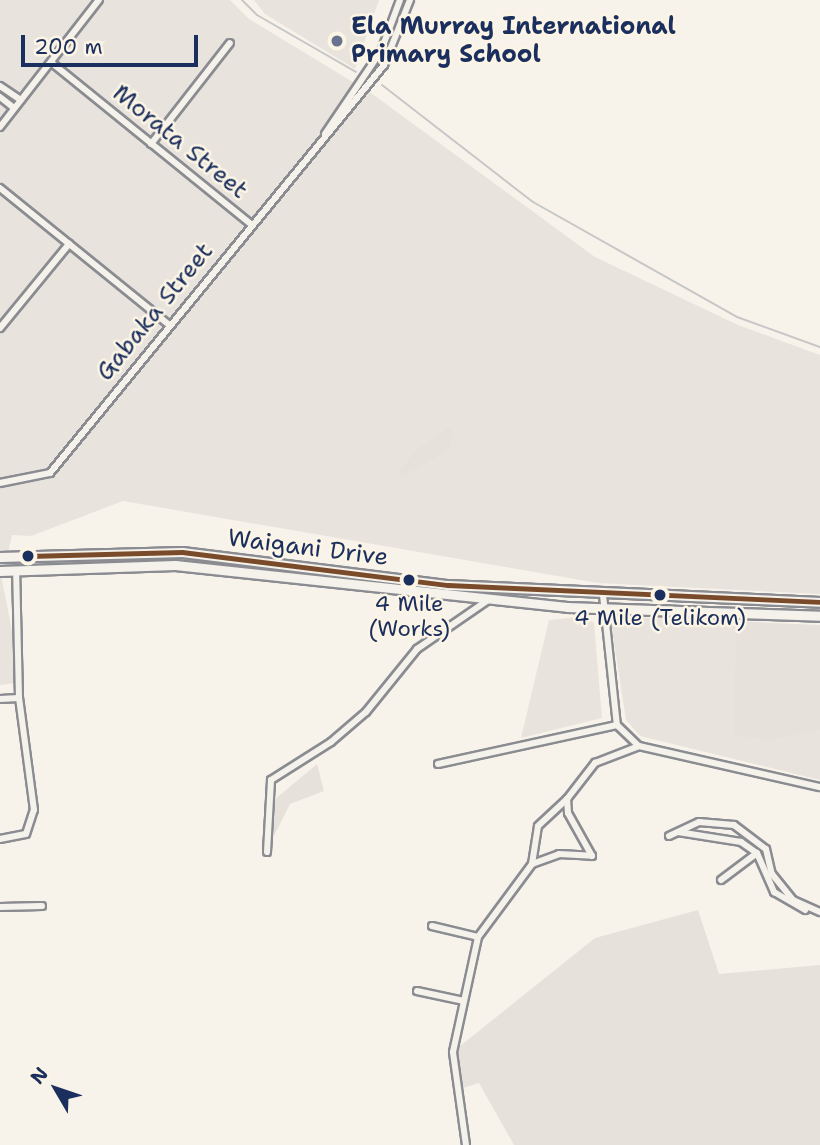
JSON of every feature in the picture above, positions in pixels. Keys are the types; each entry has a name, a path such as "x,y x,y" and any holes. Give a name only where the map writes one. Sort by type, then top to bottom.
{"highway":[{"name":"Waigani Drive","path":"0,557 182,552 388,577 603,595 820,602"},
{"path":"135,553 134,561 194,567"},
{"path":"56,554 118,558 119,565"},
{"name":"Waigani Drive","path":"0,571 119,565 194,567 488,600 604,609 820,617"},
{"path":"388,577 460,590 463,598"}],"street":[{"path":"0,127 99,0"},
{"name":"Gabaka Street","path":"324,136 381,51 400,0"},
{"name":"Gabaka Street","path":"0,483 50,473 169,324 384,65 410,0"},
{"path":"151,144 230,43"},
{"name":"Morata Street","path":"52,62 251,224"},
{"path":"0,86 21,100"},
{"path":"0,97 14,108"},
{"path":"0,188 169,324"},
{"path":"0,328 69,244"},
{"path":"0,839 26,834 34,810 19,698 16,570"},
{"path":"603,595 617,725 639,746 820,787"},
{"path":"267,852 271,780 331,742 366,712 417,649 488,600"},
{"path":"0,699 19,698"},
{"path":"438,764 617,725"},
{"path":"466,1145 453,1052 478,937 532,864 538,825 567,799 595,763 639,746"},
{"path":"532,864 559,855 592,856 568,813 567,799"},
{"path":"809,911 784,891 766,849 734,825 715,820 671,834 719,834 757,853 774,892 809,911 820,912"},
{"path":"721,880 757,853"},
{"path":"0,907 42,906"},
{"path":"432,926 478,937"},
{"path":"418,991 464,1001"}],"shaded area":[{"path":"0,0 230,0 249,19 371,93 595,257 738,325 820,355 820,594 598,583 123,501 31,536 12,535 2,580 22,682 0,685"},
{"name":"Ela Murray International Primary School","path":"254,0 379,0 355,69 265,14"},
{"path":"452,425 451,449 402,477 398,471 419,448"},
{"path":"586,616 594,623 602,718 521,738 549,620"},
{"path":"610,616 820,625 820,780 640,736 626,720"},
{"path":"736,621 820,626 820,730 770,740 734,735"},
{"path":"317,764 324,791 290,804 270,844 274,800"},
{"path":"698,910 719,974 820,965 820,1145 514,1145 479,1083 463,1088 455,1050 595,938"}],"waterway":[{"path":"242,0 257,15 356,72"},
{"path":"382,85 533,202 737,317 820,347"}],"transit line":[{"name":"4","path":"28,556 182,552 448,585 820,602"}],"place":[{"name":"Ela Murray International Primary School","path":"337,41"},
{"name":"4 Mile (Works)","path":"409,580"},
{"name":"4 Mile (Telikom)","path":"660,595"}]}
